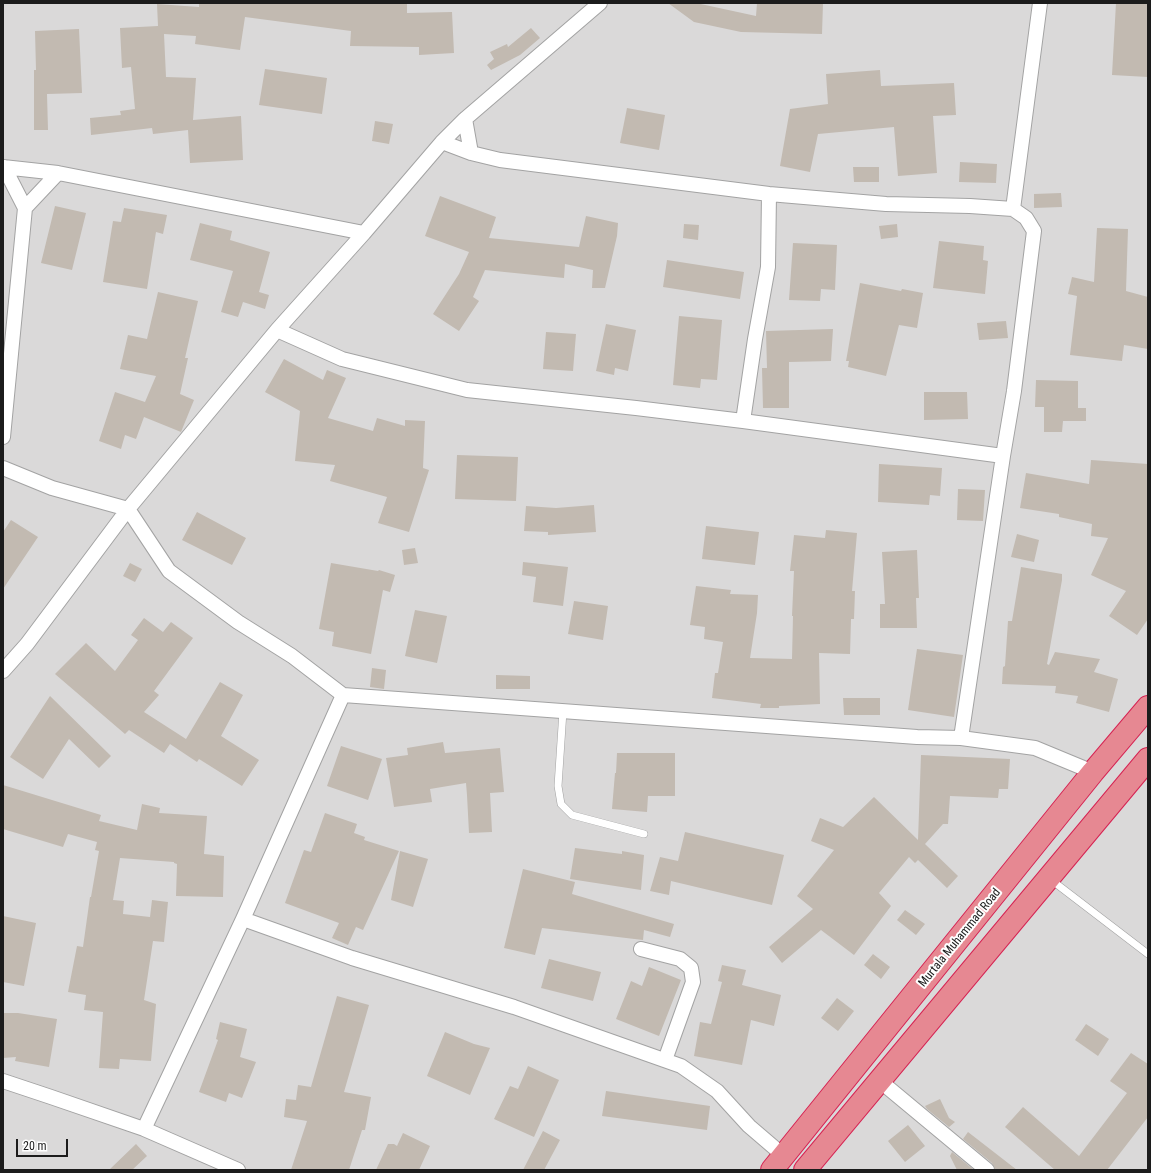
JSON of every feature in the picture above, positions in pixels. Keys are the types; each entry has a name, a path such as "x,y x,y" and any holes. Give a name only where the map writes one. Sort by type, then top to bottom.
{"highway":[{"name":"Murtala Muhammad Road","path":"778,1163 1093,772 1148,707"},
{"path":"805,1170 1148,758"}],"street":[{"path":"3,671 27,644 128,509 277,330 364,233 442,142 465,119 600,3"},
{"path":"1013,209 1040,3"},
{"path":"465,119 471,153"},
{"path":"442,142 471,153 500,160 769,194 886,204 970,206 1013,209 1026,218 1034,231 1014,391 961,738"},
{"path":"4,167 58,173 364,233"},
{"path":"3,437 25,208 4,167"},
{"path":"25,208 58,173"},
{"path":"743,421 755,339 768,267 770,225 769,194"},
{"path":"277,330 342,359 467,390 743,421 1003,456"},
{"path":"3,468 52,488 128,509 169,571 238,622 292,656 343,694 917,737 961,738 1035,748 1093,772"},
{"path":"144,1129 243,919 343,694"},
{"path":"243,919 352,958 514,1007 682,1066 717,1091 749,1126 778,1163"},
{"path":"641,949 680,959 691,968 693,982 665,1060"},
{"path":"3,1081 51,1096 144,1129 238,1170"},
{"path":"880,1081 987,1170"}],"lane":[{"path":"563,711 558,786 562,804 572,815 644,834"},
{"path":"1049,878 1148,954"}],"shaded area":[{"path":"3,3 1148,3 1148,1170 3,1170"}],"building":[{"path":"199,3 407,3 407,13 452,12 454,53 419,55 419,47 350,46 351,31 245,17 240,50 195,44 196,36 164,34 166,77 196,78 193,120 241,116 243,160 190,163 188,130 153,134 152,128 91,135 90,118 121,115 120,111 135,109 131,67 122,68 120,28 158,26 157,4 199,7"},
{"path":"668,3 696,3 756,16 757,3 823,3 822,34 741,32 694,22"},
{"path":"1116,3 1148,3 1148,77 1112,75"},
{"path":"531,28 540,38 520,55 491,70 487,65 494,59 490,52 507,44 508,47"},
{"path":"79,29 82,93 47,94 48,130 34,130 34,70 36,70 35,31"},
{"path":"265,69 327,78 322,114 259,105"},
{"path":"880,70 881,86 954,83 956,115 933,116 937,173 898,176 894,127 818,134 810,172 780,166 790,109 828,104 826,74"},
{"path":"627,108 665,115 659,150 620,143"},
{"path":"375,121 393,124 389,144 372,141"},
{"path":"960,162 997,164 996,183 959,182"},
{"path":"853,167 879,167 879,182 854,182"},
{"path":"1061,193 1062,207 1034,208 1034,194"},
{"path":"440,196 496,217 489,238 579,247 586,216 618,223 617,236 605,288 592,288 593,270 565,264 564,278 485,270 473,297 479,301 459,331 433,314 459,274 469,252 425,236"},
{"path":"55,206 86,213 72,270 41,263"},
{"path":"124,208 167,215 163,234 156,232 147,289 103,282 113,221 121,222"},
{"path":"200,223 232,231 230,240 270,252 259,292 269,295 265,309 243,302 238,317 221,312 233,271 190,260"},
{"path":"684,224 699,225 698,240 683,238"},
{"path":"897,224 898,237 881,239 879,226"},
{"path":"1097,228 1128,229 1126,291 1148,297 1148,349 1124,345 1122,361 1070,355 1077,296 1068,294 1072,277 1094,282"},
{"path":"939,241 984,246 983,260 988,261 985,294 933,288"},
{"path":"793,243 837,245 835,290 821,289 820,301 789,300"},
{"path":"667,260 744,272 740,299 663,287"},
{"path":"860,283 901,291 902,289 923,293 917,328 899,325 886,376 848,367 849,361 846,361"},
{"path":"158,292 198,301 185,358 188,358 180,394 194,400 181,432 144,417 136,439 125,435 121,449 99,441 115,392 145,402 156,376 120,369 128,335 147,339"},
{"path":"679,316 722,320 717,380 701,379 700,388 673,385"},
{"path":"1006,321 1008,338 979,340 977,323"},
{"path":"606,324 636,330 628,371 615,368 614,375 596,371"},
{"path":"833,329 831,361 789,362 789,408 763,408 762,368 767,368 766,331"},
{"path":"546,332 576,334 573,371 543,369"},
{"path":"284,359 323,380 327,370 346,378 328,418 373,431 377,418 405,426 405,420 425,421 423,468 429,470 409,532 378,523 387,497 330,481 335,465 295,461 300,411 265,392"},
{"path":"1036,380 1078,381 1078,408 1086,408 1086,421 1063,421 1062,432 1044,432 1044,407 1035,407"},
{"path":"924,392 967,392 968,419 924,420"},
{"path":"457,455 518,457 516,501 455,499"},
{"path":"1091,460 1148,464 1148,619 1137,635 1109,616 1126,591 1091,575 1108,538 1091,536 1092,524 1059,517 1059,514 1020,508 1026,473 1089,484"},
{"path":"879,464 942,468 940,496 930,495 929,505 878,502"},
{"path":"958,489 985,490 983,521 957,520"},
{"path":"594,505 596,532 548,535 548,532 524,531 526,506 556,508"},
{"path":"197,512 246,538 232,565 182,540"},
{"path":"11,520 38,537 3,589 3,532"},
{"path":"706,526 759,532 755,565 702,559"},
{"path":"826,530 857,533 852,591 855,591 854,619 851,619 850,654 819,653 820,704 779,706 779,708 760,708 761,704 712,698 715,673 718,673 723,642 704,639 705,627 690,625 696,586 731,590 730,594 758,595 757,613 750,658 792,659 794,571 790,571 794,535 825,538"},
{"path":"1017,534 1039,540 1034,562 1011,557"},
{"path":"415,548 418,563 404,565 402,550"},
{"path":"917,550 919,598 916,598 917,628 880,628 880,604 885,604 882,552"},
{"path":"523,562 568,567 563,606 533,602 536,577 522,575"},
{"path":"130,563 142,569 135,582 123,576"},
{"path":"331,563 379,570 395,575 390,592 383,590 371,654 332,646 334,632 319,629"},
{"path":"1021,567 1062,574 1047,664 1049,665 1055,652 1100,659 1094,672 1118,679 1109,712 1076,703 1078,696 1055,693 1056,686 1002,684 1003,667 1005,666 1008,621 1012,621"},
{"path":"574,601 608,606 603,640 568,634"},
{"path":"415,610 447,616 437,663 405,656"},
{"path":"144,618 163,632 171,622 193,638 154,691 159,695 144,712 186,739 220,682 243,695 221,736 259,760 242,786 199,759 197,762 170,744 164,753 129,730 125,734 55,674 86,643 115,671 138,640 131,635"},
{"path":"917,649 963,655 954,717 908,710"},
{"path":"372,668 386,670 384,689 370,687"},
{"path":"496,675 530,676 530,689 496,689"},
{"path":"50,696 111,756 99,768 69,739 43,779 10,757"},
{"path":"843,698 880,698 880,715 844,715"},
{"path":"443,742 445,753 500,748 504,792 490,793 492,832 469,833 466,783 430,789 432,802 394,807 386,758 408,755 407,748"},
{"path":"341,746 382,759 368,800 327,786"},
{"path":"617,753 675,753 675,796 648,796 647,812 612,809"},
{"path":"921,755 1010,759 1008,789 999,789 998,798 950,796 948,824 943,824 925,844 958,876 947,888 918,860 915,863 909,857 879,893 891,906 854,955 821,930 782,963 769,947 813,909 797,896 834,850 811,841 820,818 843,827 874,797 918,840"},
{"path":"3,785 101,815 99,821 137,830 142,804 160,808 159,813 207,816 204,854 224,856 223,897 176,896 177,864 174,862 120,858 113,900 124,901 123,914 150,917 152,900 168,902 164,942 153,941 144,1000 156,1004 151,1061 120,1059 119,1069 99,1068 103,1012 84,1010 86,995 68,992 77,946 83,947 90,897 99,851 95,850 97,842 68,834 63,847 3,829"},
{"path":"325,813 357,824 354,833 365,837 364,840 399,851 363,930 356,927 348,945 332,938 339,923 285,903 304,850 311,852"},
{"path":"685,832 784,855 772,905 671,881 669,895 650,891 660,857 678,861"},
{"path":"575,848 622,854 622,851 644,855 641,890 570,879"},
{"path":"400,851 428,859 413,907 391,900"},
{"path":"523,869 575,882 572,894 674,924 670,937 644,930 643,940 542,928 535,955 504,948"},
{"path":"905,910 925,924 916,935 897,920"},
{"path":"3,916 36,923 24,986 3,982"},
{"path":"873,954 890,967 881,979 864,965"},
{"path":"549,959 601,972 593,1001 541,988"},
{"path":"722,965 746,970 742,985 781,995 774,1026 751,1020 742,1065 694,1056 700,1022 711,1024 722,982 718,981"},
{"path":"649,967 681,980 659,1036 616,1019 631,981 642,986"},
{"path":"337,996 369,1005 344,1092 371,1097 365,1130 362,1130 349,1170 291,1170 307,1121 284,1117 286,1099 296,1100 298,1085 311,1087"},
{"path":"837,998 854,1011 838,1031 821,1018"},
{"path":"3,1013 18,1013 57,1019 49,1067 15,1061 16,1057 3,1058"},
{"path":"220,1022 247,1029 240,1057 256,1062 242,1098 229,1093 226,1102 199,1092 218,1040 216,1039"},
{"path":"1086,1024 1109,1039 1098,1056 1075,1040"},
{"path":"445,1032 474,1044 490,1048 470,1095 427,1076"},
{"path":"1131,1053 1148,1064 1148,1117 1107,1170 1055,1170 1005,1127 1023,1107 1079,1156 1127,1093 1110,1081"},
{"path":"528,1066 559,1080 534,1137 494,1119 510,1086 518,1089"},
{"path":"606,1091 710,1106 707,1130 602,1116"},
{"path":"940,1099 949,1118 955,1122 949,1127 925,1106"},
{"path":"908,1125 925,1146 905,1162 888,1141"},
{"path":"543,1131 560,1140 544,1170 523,1170"},
{"path":"968,1132 1017,1170 995,1170 992,1163 963,1139"},
{"path":"403,1133 430,1146 419,1170 376,1170 388,1144 394,1144 397,1146"},
{"path":"136,1144 147,1156 132,1170 109,1170"},
{"path":"952,1152 974,1170 957,1170 950,1156"}]}
